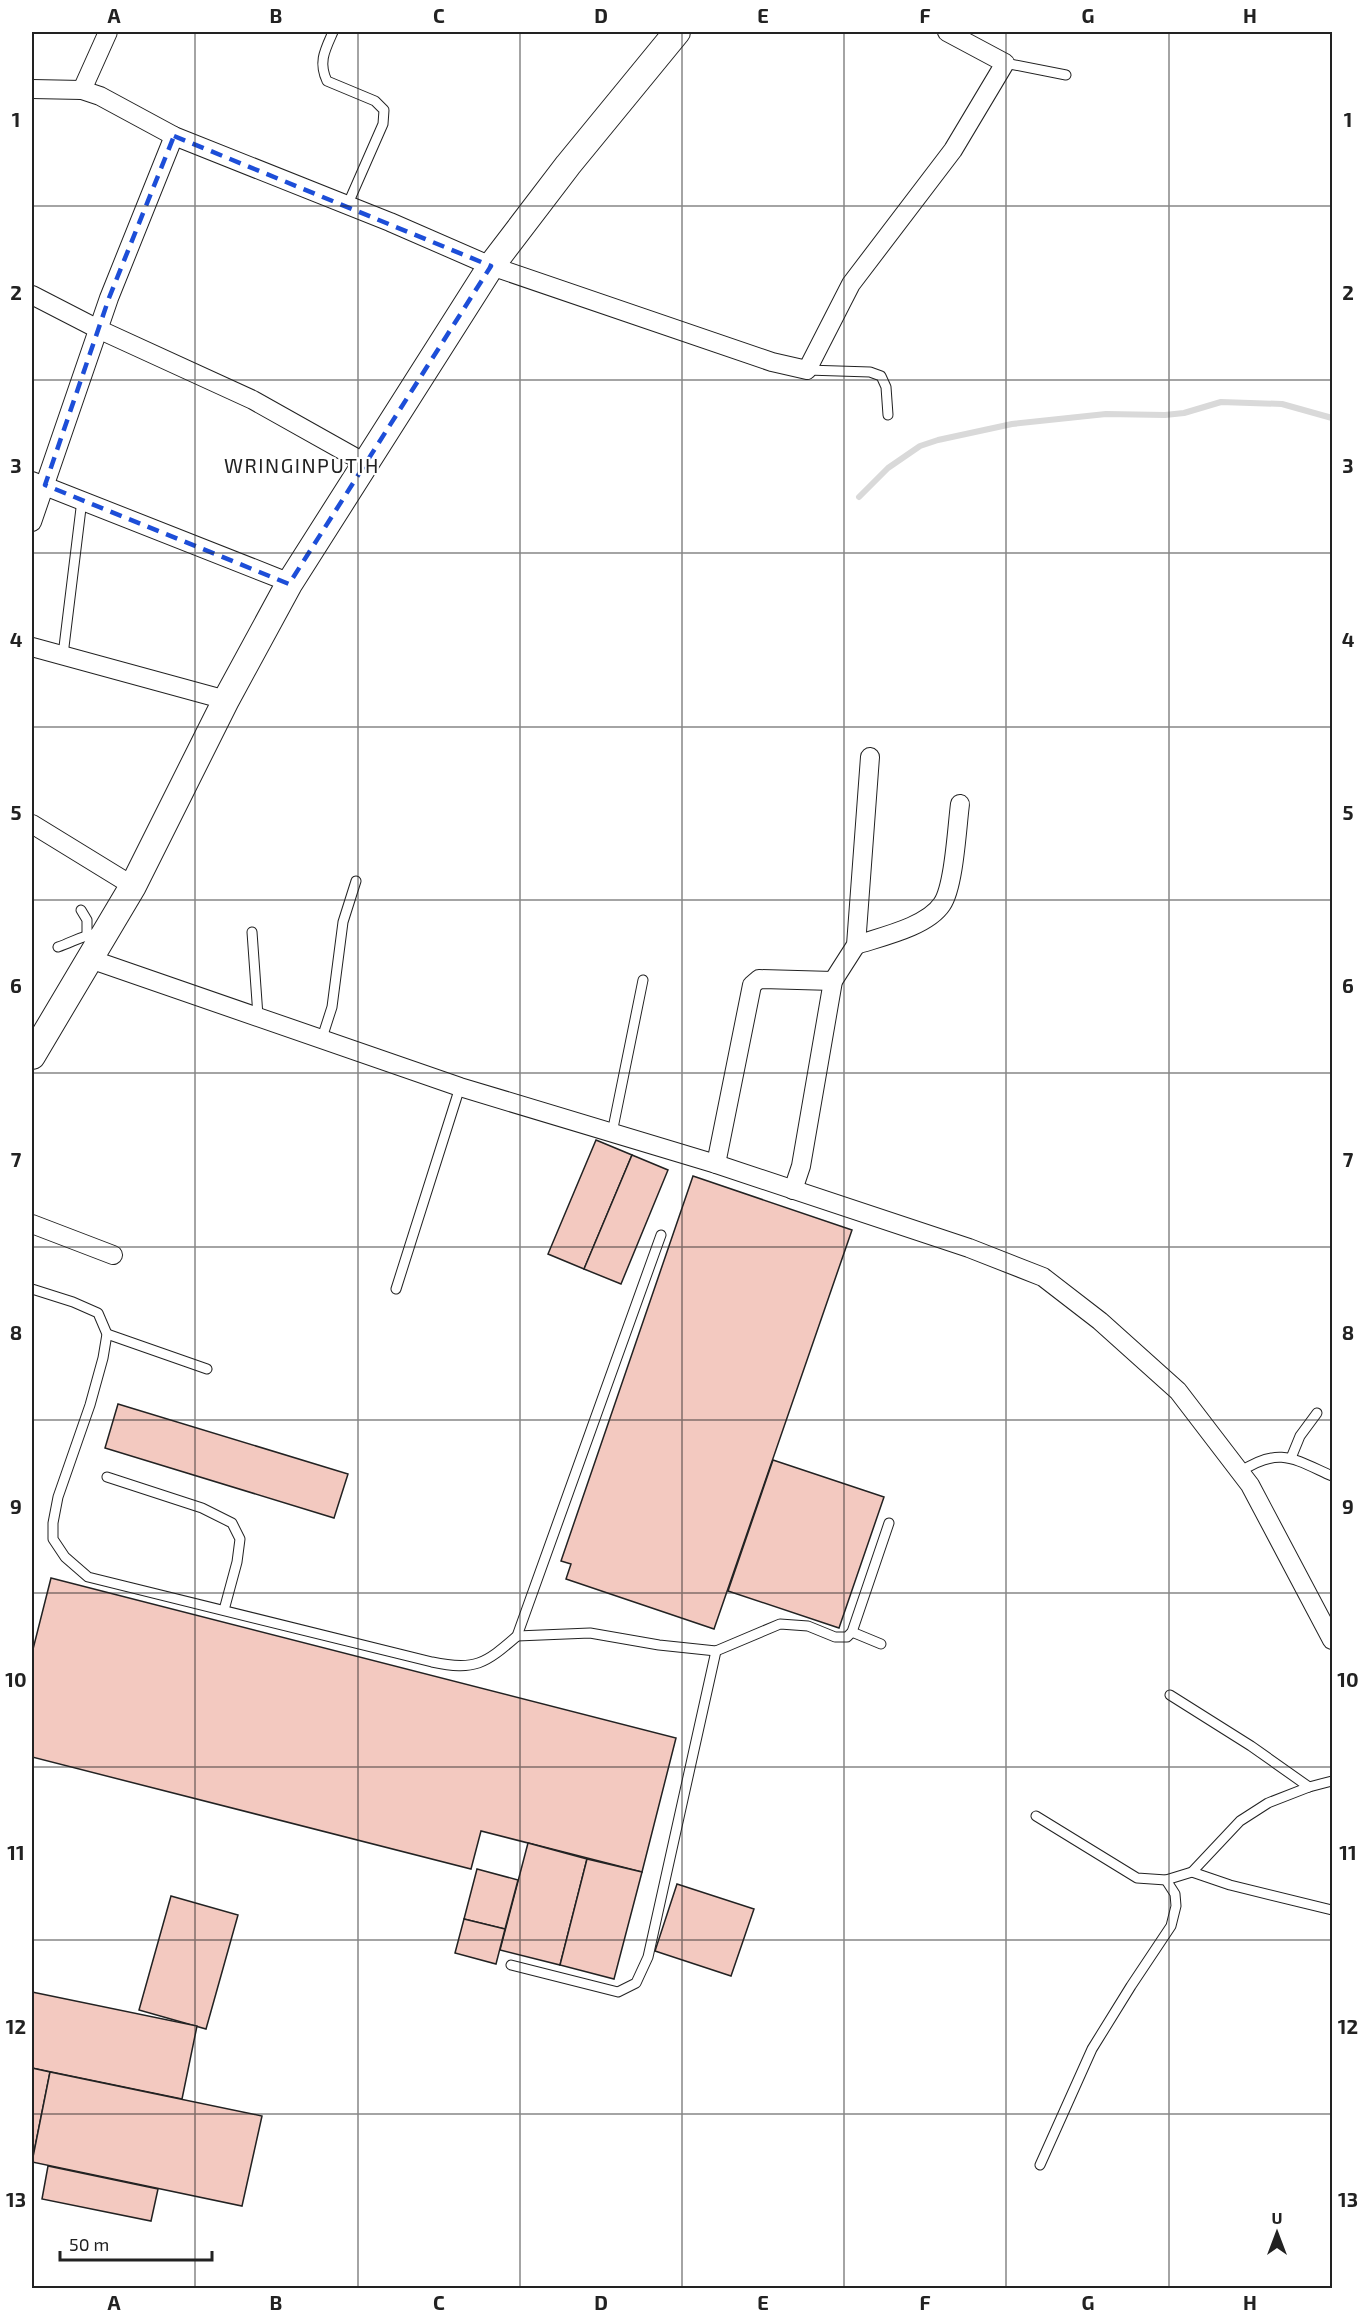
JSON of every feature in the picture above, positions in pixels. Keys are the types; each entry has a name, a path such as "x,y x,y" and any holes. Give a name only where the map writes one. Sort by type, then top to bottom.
{"main road":[{"path":"32,1056 93,943 133,886 226,700 289,584 491,266 568,165 676,32"}],"street":[{"path":"82,90 108,32"},
{"path":"32,89 82,90 100,96 174,136 390,222 491,266 772,362 807,370 850,284 953,150 1005,63 947,32"},
{"path":"32,522 38,483 174,136"},
{"path":"32,295 98,329 253,400 367,464"},
{"path":"38,483 289,584"},
{"path":"32,647 226,700"},
{"path":"793,1190 801,1166 833,981 855,945 870,757"},
{"path":"855,945 911,926 931,915 943,904 950,881 960,804"},
{"path":"32,824 133,886"},
{"path":"93,943 258,1016 460,1087 716,1164 969,1248 1043,1277 1100,1321 1178,1392 1250,1485 1332,1640"},
{"path":"716,1164 752,985 759,979 833,981"},
{"path":"32,1224 113,1256"}],"lane":[{"path":"333,32 321,59 327,81 375,100 384,110 383,124 347,206"},
{"path":"1005,63 1066,75"},
{"path":"807,370 870,372 881,376 886,387 888,416"},
{"path":"63,655 82,500"},
{"path":"322,1038 332,1006 343,922 356,880"},
{"path":"58,947 74,942 93,943 87,920 81,910"},
{"path":"252,932 258,1016"},
{"path":"612,1133 643,980"},
{"path":"396,1289 460,1087"},
{"path":"32,1288 98,1313 107,1334 90,1405 58,1497 53,1522 53,1539 65,1557 88,1577 449,1665 481,1664 517,1636 662,1235"},
{"path":"107,1334 207,1369"},
{"path":"1291,1458 1300,1436 1317,1413"},
{"path":"1240,1472 1269,1457 1291,1458 1332,1476"},
{"path":"107,1477 202,1508 232,1523 240,1539 237,1562 224,1610"},
{"path":"517,1636 591,1633 659,1646 716,1651 780,1624 808,1626 835,1637 847,1637 852,1632 889,1523"},
{"path":"852,1632 881,1644"},
{"path":"511,1965 618,1992 636,1983 648,1957 716,1651"},
{"path":"1170,1695 1309,1786"},
{"path":"1036,1816 1137,1878 1166,1880 1192,1872 1240,1821 1268,1803 1309,1786 1332,1781"},
{"path":"1192,1872 1230,1885 1332,1910"},
{"path":"1040,2165 1092,2049 1171,1926 1176,1906 1175,1894 1166,1880"}],"highlighted area":[{"path":"174,136 491,266 289,584 45,485 109,298"}],"building":[{"path":"596,1140 632,1155 584,1269 548,1254"},
{"path":"632,1155 668,1170 621,1284 584,1269"},
{"path":"693,1176 852,1230 714,1629 566,1579 571,1564 561,1561"},
{"path":"118,1404 348,1474 334,1518 105,1448"},
{"path":"773,1460 884,1497 839,1628 728,1591"},
{"path":"51,1578 676,1738 642,1872 481,1831 471,1869 32,1757 32,1653"},
{"path":"528,1843 587,1859 560,1965 500,1950"},
{"path":"587,1859 642,1872 614,1979 560,1965"},
{"path":"477,1869 518,1880 505,1929 464,1919"},
{"path":"677,1884 754,1909 731,1976 655,1951"},
{"path":"171,1896 238,1915 206,2029 139,2010"},
{"path":"464,1919 505,1929 496,1964 455,1953"},
{"path":"32,1992 197,2026 182,2099 32,2068"},
{"path":"32,2068 50,2072 32,2162"},
{"path":"50,2072 262,2116 242,2206 32,2162"},
{"path":"48,2166 158,2189 151,2221 42,2199"}],"waterway":[{"path":"859,497 888,468 920,446 1012,424 1106,414 1165,415 1184,413 1221,402 1282,404 1332,418"}],"district":[{"name":"WRINGINPUTIH","path":"302,466"}]}
